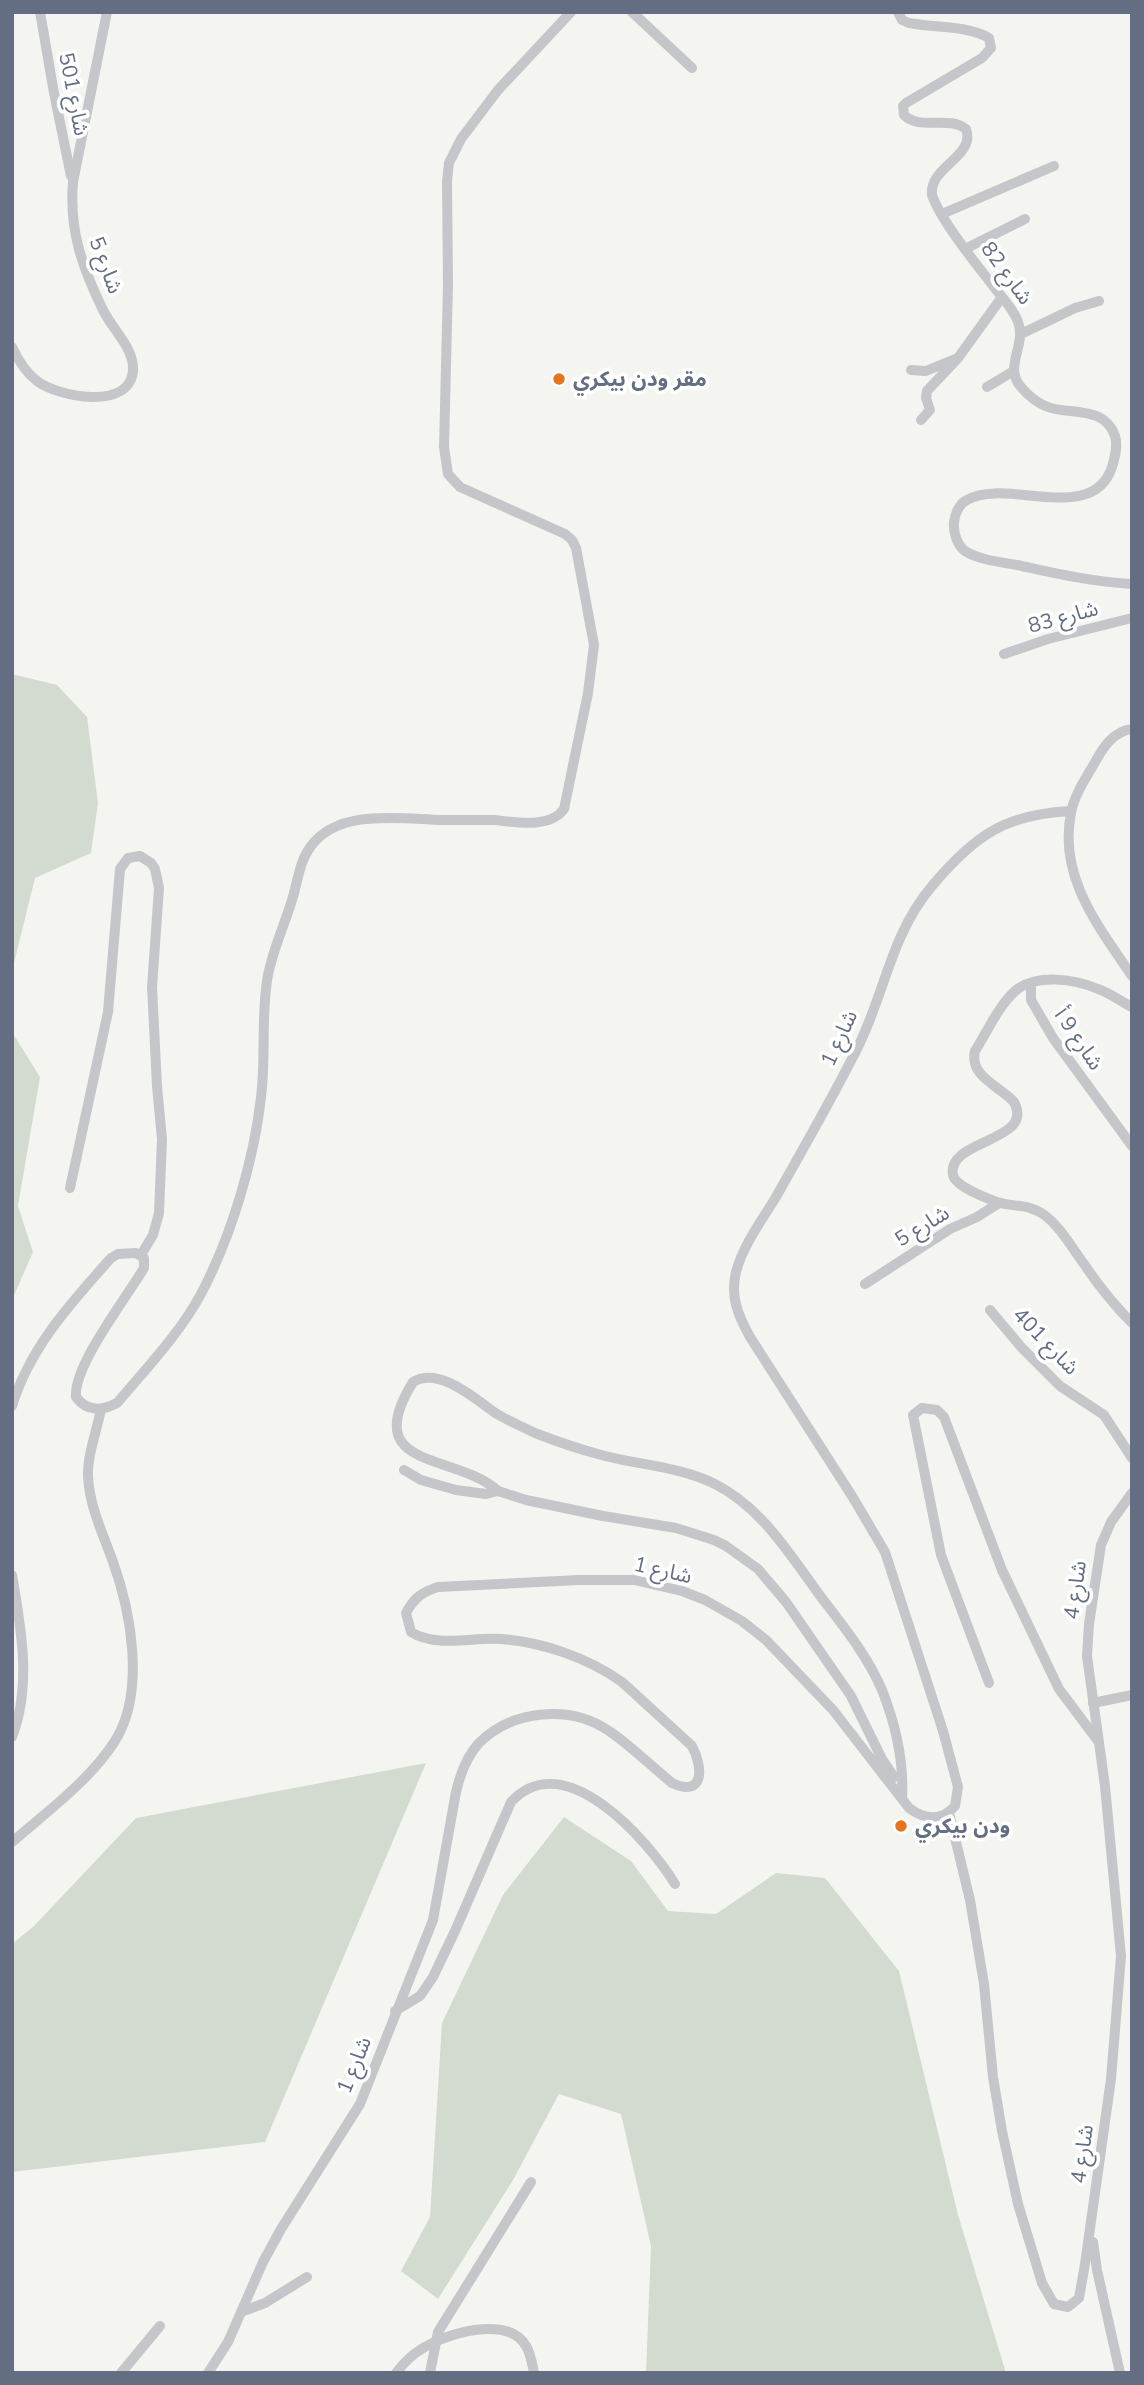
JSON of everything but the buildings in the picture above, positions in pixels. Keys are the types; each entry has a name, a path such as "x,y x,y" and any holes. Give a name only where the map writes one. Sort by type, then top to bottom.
{"street":[{"name":"شارع 501","path":"40,12 73,182"},
{"name":"شارع 5","path":"12,347 18,360 37,381 63,393 115,395 127,386 133,373 132,358 104,312 78,252 72,217 73,182 107,12"},
{"path":"12,1406 35,1353 60,1316 111,1258 128,1252 141,1255 144,1258 144,1268 95,1345 76,1387 76,1397 87,1407 101,1409 117,1403 200,1296 226,1236 243,1183 259,1114 263,1077 262,1025 269,967 293,896 296,877 311,846 321,835 356,821 399,818 520,822 553,820 564,809 588,693 594,645 576,548 565,534 460,487 448,474 444,447 449,163 461,139 498,90 571,12"},
{"path":"632,12 692,68"},
{"name":"شارع 82","path":"898,12 902,20 909,23 981,34 989,38 991,43 982,58 903,106 904,115 911,121 958,124 967,129 965,148 934,178 931,186 934,201 942,214 1016,317 1021,334 1012,372"},
{"path":"942,214 1054,166"},
{"path":"965,249 1025,219"},
{"path":"921,420 930,410 927,391 958,358 1002,297"},
{"path":"1021,334 1075,308 1098,301"},
{"path":"911,370 926,371 958,358"},
{"path":"987,387 1012,372 1020,386 1043,405 1091,413 1105,421 1111,428 1116,446 1111,471 1101,485 1084,495 1042,497 993,494 978,495 964,501 954,522 960,546 972,554 1044,571 1082,579 1132,584"},
{"name":"شارع 83","path":"1004,654 1048,639 1132,618"},
{"path":"1132,729 1115,735 1088,774 1071,811 1070,853 1080,894 1088,910 1132,976"},
{"name":"شارع 1","path":"208,2373 228,2342 263,2262 281,2229 360,2104 433,1920 449,1824 468,1757 487,1736 512,1720 543,1714 561,1714 608,1730 672,1783 681,1787 689,1787 696,1782 701,1769 692,1746 622,1682 595,1666 524,1642 488,1639 439,1641 421,1638 411,1632 406,1613 412,1602 428,1590 438,1587 579,1580 621,1580 663,1586 705,1600 742,1621 766,1640 833,1710 902,1793 909,1808 923,1816 942,1817 955,1807 958,1787 943,1731 885,1552 750,1337 737,1312 733,1287 740,1259 818,1125 856,1051 878,998 894,947 916,907 953,863 991,831 1008,822 1041,812 1071,811"},
{"path":"70,1188 108,1012 120,869 128,858 140,856 155,869 159,888 152,987 162,1139 159,1213 156,1228 141,1255"},
{"path":"1132,1007 1088,985 1061,980 1031,983 1014,992 975,1051 973,1060 979,1072 1014,1102 1018,1116 1009,1128 963,1153 953,1166 957,1183 999,1203 1016,1204 1042,1213 1132,1323"},
{"name":"شارع 9 أ","path":"1031,983 1031,1000 1053,1038 1132,1146"},
{"name":"شارع 5","path":"865,1284 950,1229 999,1203"},
{"name":"شارع 401","path":"990,1310 1022,1348 1060,1386 1104,1415 1132,1458"},
{"path":"422,1378 448,1381 505,1418 537,1433 606,1456 678,1470 711,1482 741,1501 787,1550 869,1663 892,1720 901,1760 902,1793 836,1672 772,1584 758,1569 714,1540 696,1533 580,1511 498,1491 480,1477 426,1459 400,1442 397,1436 399,1416 413,1382 422,1378"},
{"path":"989,1683 941,1555 913,1415 922,1408 937,1410 944,1417 1002,1570 1059,1689 1099,1744"},
{"path":"12,1842 92,1769 114,1742 125,1721 130,1698 132,1668 129,1624 121,1586 96,1518 88,1477 101,1409"},
{"path":"404,1470 421,1480 456,1490 486,1494 498,1491"},
{"name":"شارع 4","path":"949,1813 970,1900 984,1984 993,2077 1018,2204 1042,2283 1054,2304 1068,2307 1079,2298 1091,2228 1111,2079 1121,1956 1111,1840 1087,1656 1093,1585 1105,1533 1132,1493"},
{"path":"12,1575 22,1640 23,1674 20,1707 12,1737"},
{"path":"1093,1703 1132,1695"},
{"path":"395,2011 420,1996 433,1977 511,1802 527,1787 549,1783 582,1791 598,1801 655,1856 675,1884"},
{"path":"430,2373 438,2332 531,2182"},
{"path":"1091,2228 1097,2270 1120,2373"},
{"path":"241,2312 265,2303 307,2277"},
{"path":"121,2373 160,2326"},
{"path":"396,2373 421,2349 476,2330 505,2331 517,2337 526,2345 534,2373"}],"shaded area":[{"path":"12,674 57,685 87,717 98,803 91,853 35,878 14,963 12,1031"},
{"path":"12,1032 40,1077 18,1206 33,1252 12,1300"},
{"path":"426,1763 265,2142 12,2172 12,1944 34,1926 136,1818"},
{"path":"564,1817 631,1861 668,1911 716,1914 776,1873 825,1878 899,1971 958,2215 1006,2373 646,2373 651,2246 621,2114 559,2094 513,2180 438,2299 401,2271 430,2217 442,2023 503,1895"}],"place":[{"name":"مقر ودن بيكري","path":"559,379"},
{"name":"ودن بيكري","path":"901,1826"}]}
